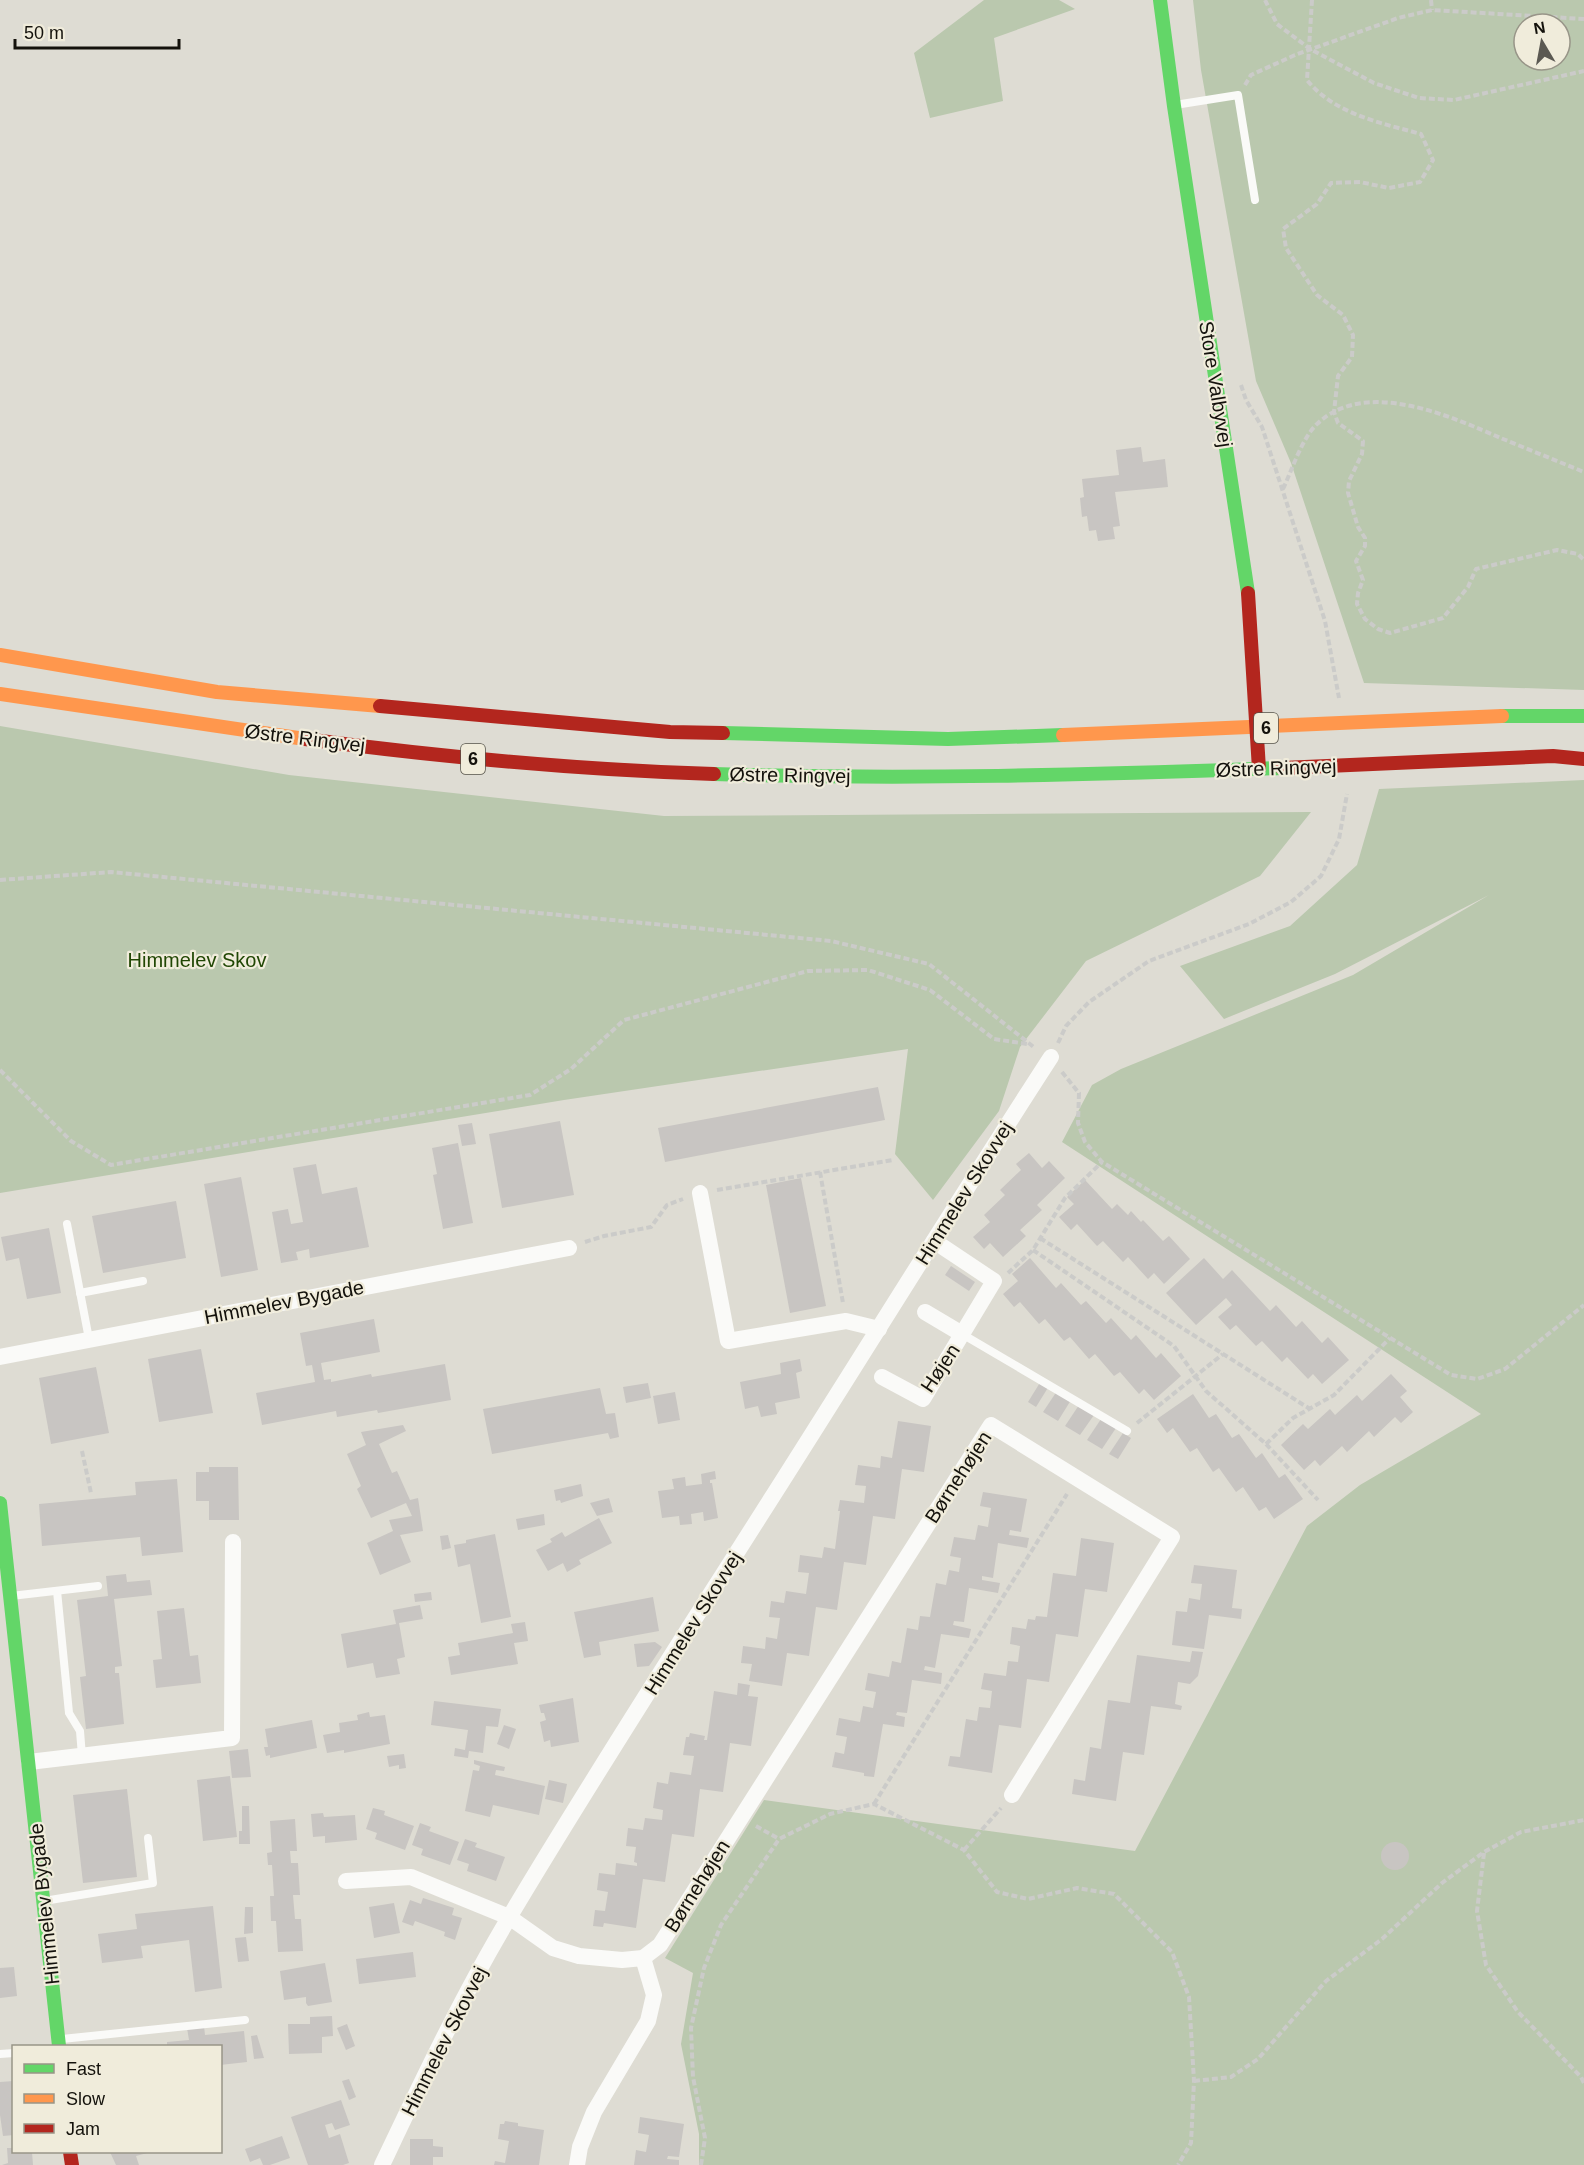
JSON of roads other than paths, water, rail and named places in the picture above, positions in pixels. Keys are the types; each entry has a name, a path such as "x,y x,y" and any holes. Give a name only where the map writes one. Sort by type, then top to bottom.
{"main road":[{"name":"Store Valbyvej","path":"1160,0 1250,608 1259,768"},
{"name":"Østre Ringvej","path":"0,655 217,692 670,732 948,739 1258,728 1527,715 1584,716"},
{"name":"Østre Ringvej","path":"0,694 162,720 449,757 668,772 950,778 1553,756 1584,759"},
{"name":"Himmelev Bygade","path":"0,1503 11,1596 14,1662 29,1762 58,2043"}],"street":[{"name":"Himmelev Skovvej","path":"382,2165 438,2048 509,1917 959,1198 1051,1057"},
{"path":"700,1193 728,1341 846,1322 879,1329"},
{"name":"Højen","path":"882,1377 923,1399 994,1281 934,1241"},
{"name":"Himmelev Bygade","path":"0,1357 569,1248"},
{"name":"Højen","path":"925,1312 962,1334"},
{"name":"Børnehøjen","path":"643,1958 660,1945 991,1425 1172,1537 1012,1795"},
{"path":"29,1762 232,1738 233,1542"},
{"path":"346,1881 411,1877 509,1917 554,1948 579,1956 622,1960 643,1958 654,1995 648,2021 594,2112 580,2147 577,2165"}],"lane":[{"path":"1174,106 1238,95 1255,200"},
{"path":"67,1224 89,1339"},
{"path":"80,1293 143,1281"},
{"path":"962,1334 1127,1431"},
{"path":"11,1596 98,1586"},
{"path":"57,1591 69,1713 80,1731 82,1756"},
{"path":"44,1901 153,1883 148,1838"},
{"path":"58,2043 245,2020"}],"park label":[{"name":"Himmelev Skov","path":"197,960"}]}
